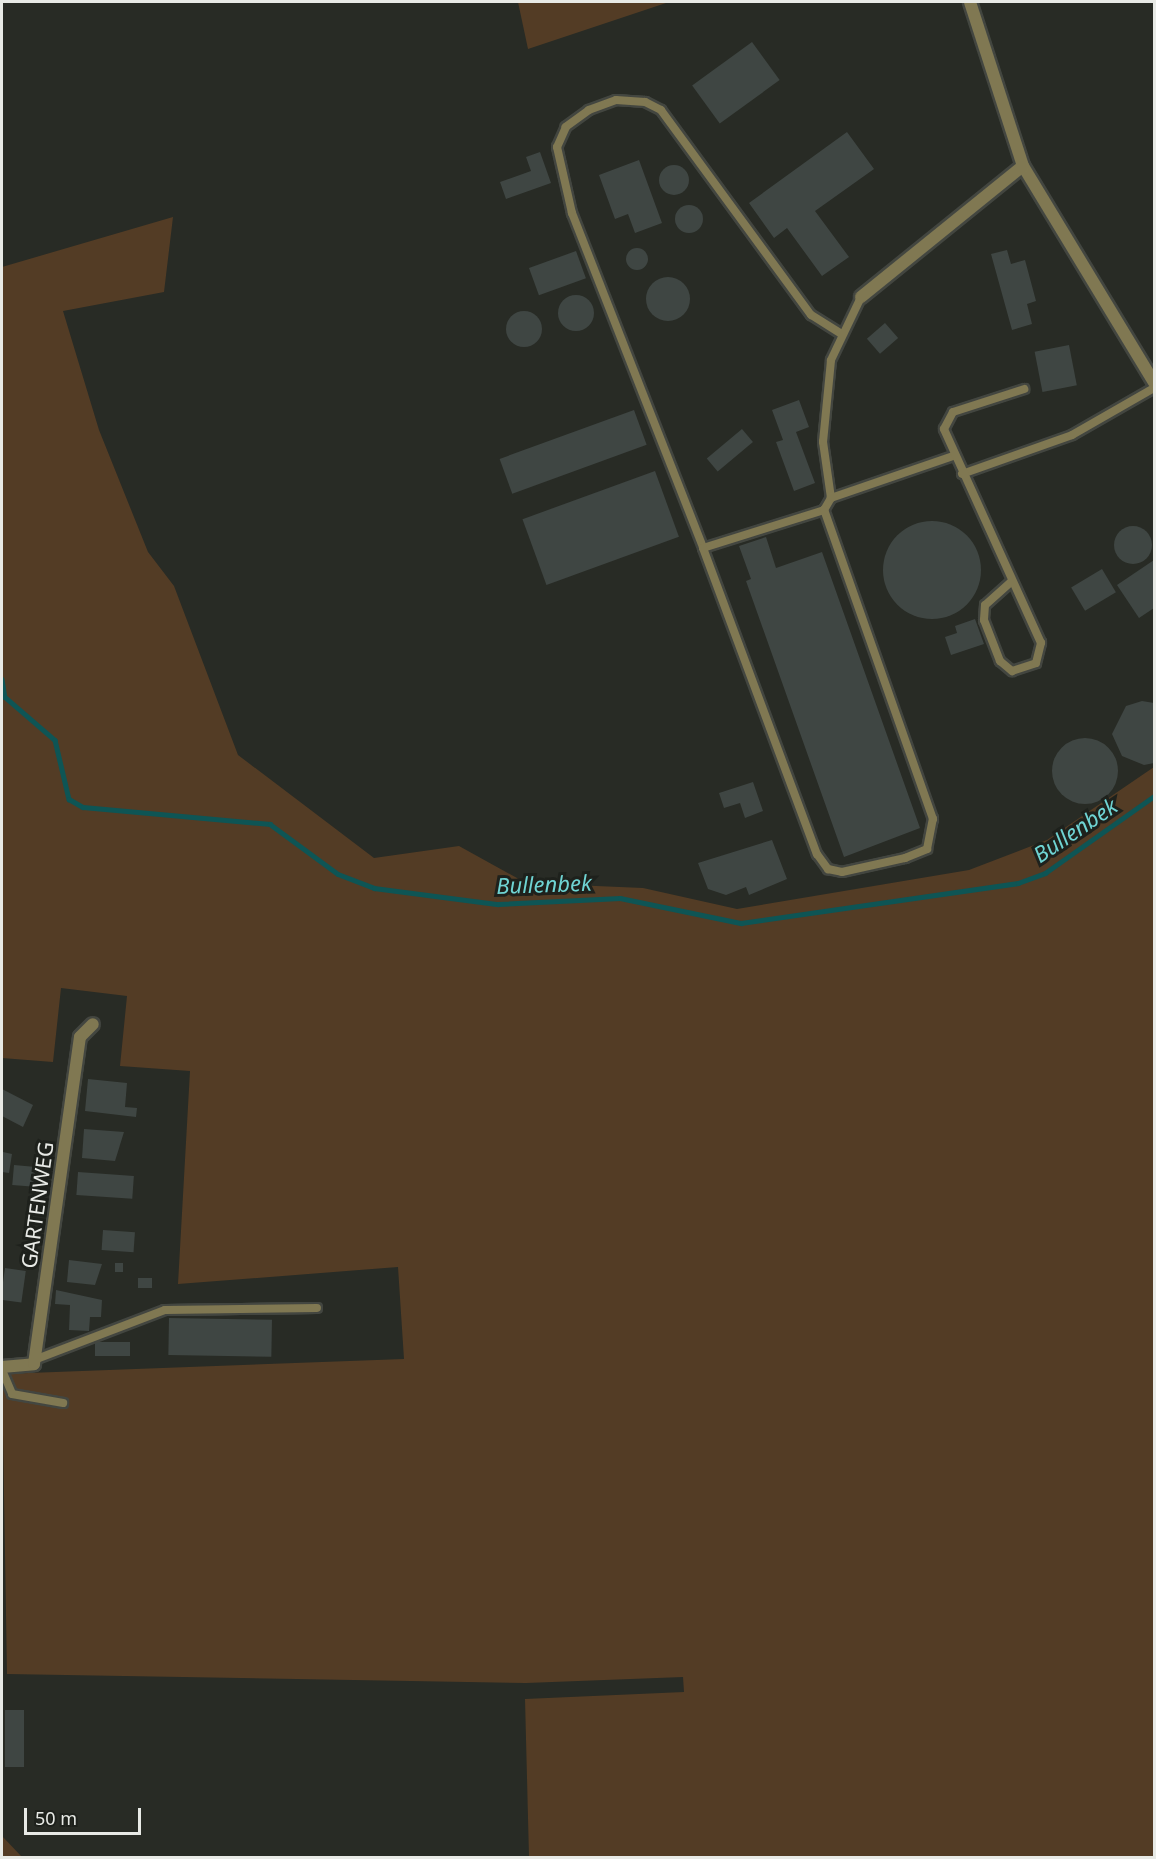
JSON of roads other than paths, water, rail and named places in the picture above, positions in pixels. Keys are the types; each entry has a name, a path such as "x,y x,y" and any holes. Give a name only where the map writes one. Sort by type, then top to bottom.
{"street":[{"path":"970,2 1023,166 1155,382"},
{"path":"861,297 1023,166"},
{"name":"GARTENWEG","path":"34,1360 80,1037 93,1024"},
{"path":"2,1368 34,1364 34,1360"}],"lane":[{"path":"824,510 933,819 927,849 905,858 842,872 828,869 817,854 703,548 572,213 557,147 566,127 589,110 616,100 645,102 661,110 811,315 840,333"},
{"path":"703,548 824,510 831,498 823,442 825,402 840,333 861,297"},
{"path":"962,474 1072,435 1155,388"},
{"path":"1012,581 985,605 984,620 1000,662 1012,671 1036,663 1042,651 1012,581 953,456 946,418 1024,389"},
{"path":"831,498 953,456"},
{"path":"34,1360 165,1310 317,1308"},
{"path":"2,1368 12,1394 63,1403"}],"waterway":[{"name":"Bullenbek","path":"2,679 5,697 55,740 69,799 83,807 270,824 338,874 374,888 498,904 620,898 741,923 1018,883 1045,873 1154,796"}]}
